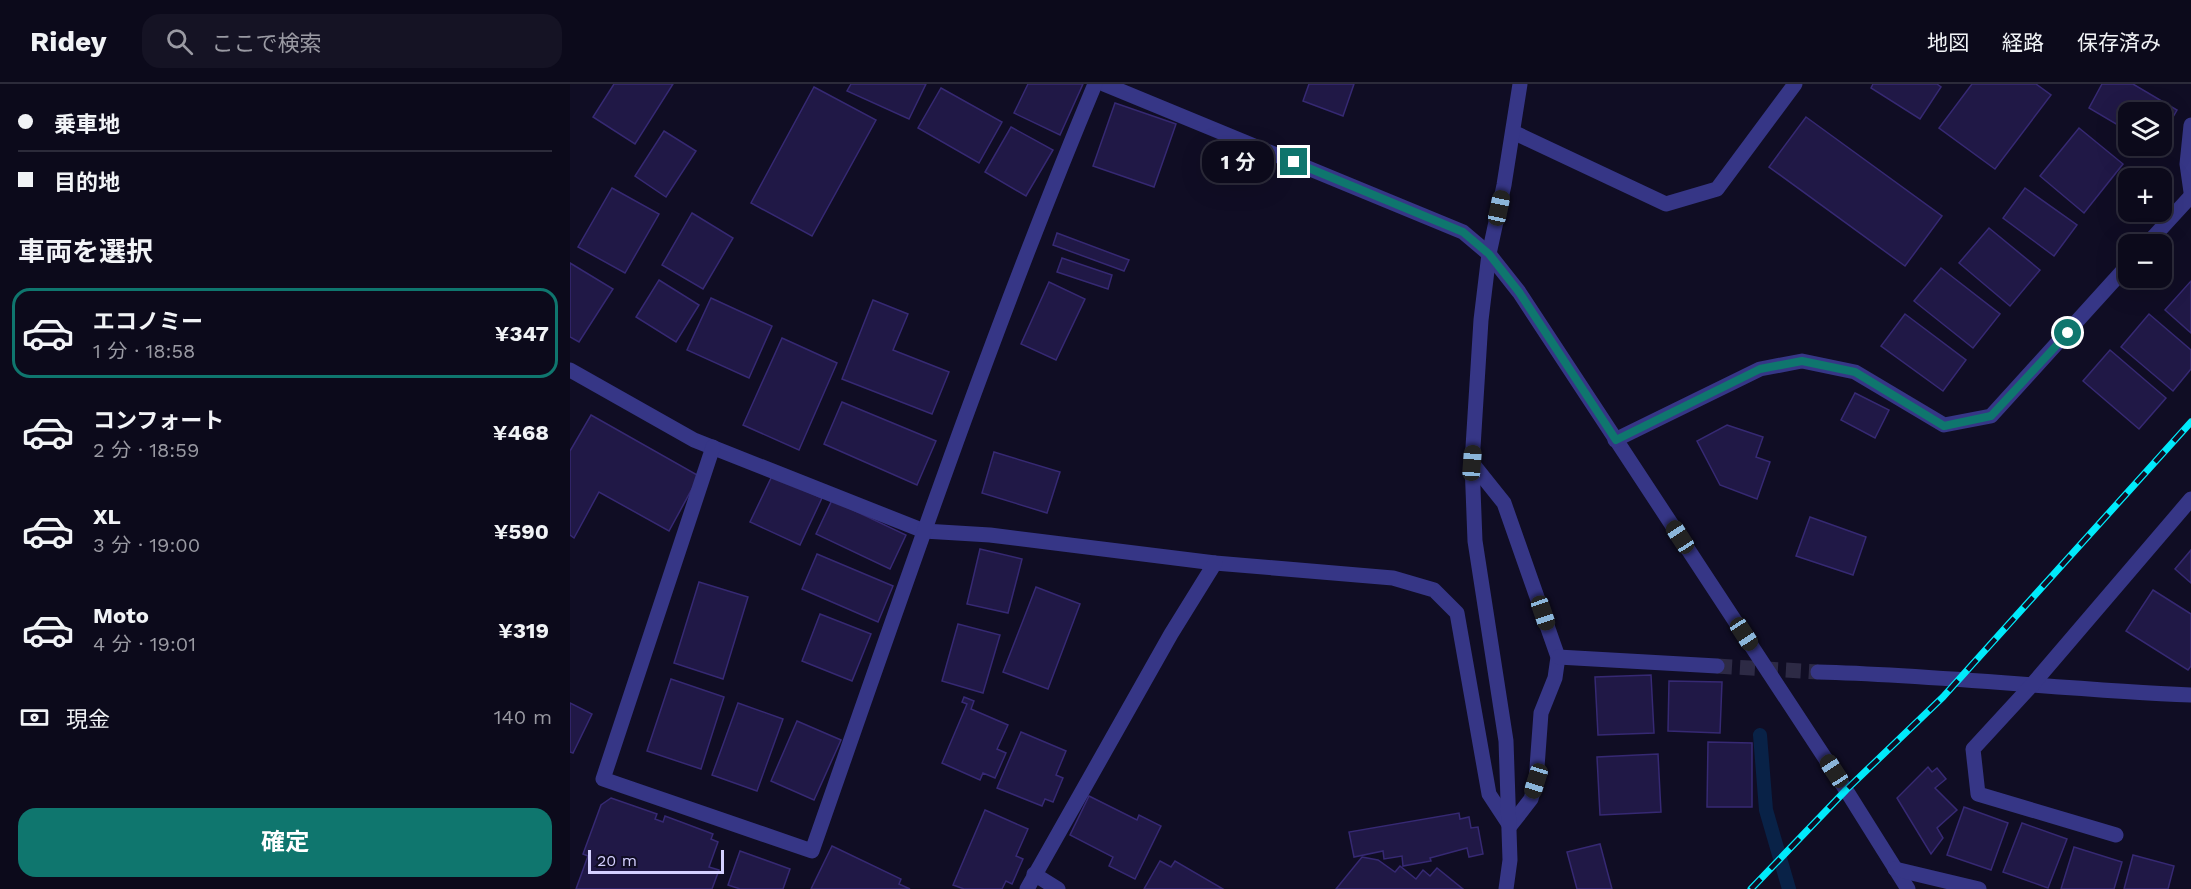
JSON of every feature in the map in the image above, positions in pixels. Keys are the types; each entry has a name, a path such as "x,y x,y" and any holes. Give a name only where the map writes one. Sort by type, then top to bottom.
{"street":[{"path":"712,447 603,779 812,850 924,531 1053,184 1095,84"},
{"path":"1104,84 1463,232 1489,254 1519,292 1846,790 1908,889"},
{"path":"1506,889 1510,860 1510,826 1506,741 1475,541 1472,463 1481,320 1489,254 1520,84"},
{"path":"1513,132 1666,204 1717,189 1795,84"},
{"path":"2156,234 2191,194 2187,164 2191,125"},
{"path":"1616,440 1760,369 1802,361 1855,372 1944,426 1991,416 2118,276"},
{"path":"570,370 694,440 924,531 990,535 1215,563 1393,578 1434,590 1457,613 1489,795 1510,826"},
{"path":"1472,463 1504,503 1558,657 1555,678 1541,713 1536,781 1531,799 1510,826"},
{"path":"2116,835 1978,794 1973,749 2031,686 2191,499"},
{"path":"1027,889 1171,634 1215,563"},
{"path":"1558,657 1717,666"},
{"path":"1818,672 1913,675 2031,686 2191,695"},
{"path":"1510,860 1516,889"},
{"path":"1895,870 1979,889"},
{"path":"1034,874 1058,889"}],"building":[{"path":"614,84 673,84 635,144 593,117"},
{"path":"851,84 926,84 909,119 847,91"},
{"path":"1028,84 1083,84 1060,135 1014,113"},
{"path":"1309,84 1354,84 1343,116 1303,101"},
{"path":"1873,84 1937,84 1941,87 1920,119 1871,88"},
{"path":"1972,84 2036,84 2051,95 1995,169 1939,128"},
{"path":"2102,84 2133,84 2163,102 2118,102 2118,125 2089,108"},
{"path":"814,87 876,120 812,236 751,203"},
{"path":"941,88 1002,122 979,163 918,128"},
{"path":"1115,103 1176,124 1154,187 1093,166"},
{"path":"2172,107 2177,110 2172,119"},
{"path":"1806,117 1942,216 1905,266 1769,167"},
{"path":"1011,127 1053,150 1026,196 985,172"},
{"path":"2079,128 2123,164 2084,213 2040,176"},
{"path":"664,131 696,151 666,197 635,176"},
{"path":"612,188 659,214 625,273 578,247"},
{"path":"2025,188 2077,225 2054,256 2003,218"},
{"path":"692,213 733,238 703,289 662,265"},
{"path":"1989,228 2040,270 2010,306 1959,263"},
{"path":"1057,233 1129,260 1124,271 1053,245"},
{"path":"1062,258 1112,275 1108,289 1057,272"},
{"path":"570,263 613,289 579,342 570,337"},
{"path":"1941,268 2000,314 1973,348 1914,301"},
{"path":"659,280 699,305 676,342 636,317"},
{"path":"2191,281 2191,333 2165,310"},
{"path":"1049,282 1085,299 1056,360 1021,344"},
{"path":"711,298 772,326 749,378 687,350"},
{"path":"873,300 908,314 893,350 949,372 932,414 842,379"},
{"path":"1905,314 1966,360 1943,391 1881,346"},
{"path":"2149,314 2191,350 2191,369 2173,391 2121,347"},
{"path":"782,338 837,363 799,450 743,425"},
{"path":"2110,350 2166,398 2139,429 2083,381"},
{"path":"1855,393 1889,410 1875,438 1841,420"},
{"path":"842,402 936,441 917,485 824,444"},
{"path":"591,415 699,476 669,531 599,492 574,538 570,535 570,451"},
{"path":"1727,425 1763,437 1756,457 1770,462 1757,499 1720,485 1697,441"},
{"path":"994,452 1060,472 1047,513 982,493"},
{"path":"772,476 822,498 800,545 750,522"},
{"path":"832,500 906,535 890,569 816,534"},
{"path":"1810,517 1866,537 1853,575 1796,556"},
{"path":"980,549 1022,559 1008,613 967,604"},
{"path":"2191,550 2191,583 2175,569"},
{"path":"817,554 893,586 878,622 802,589"},
{"path":"699,582 748,597 723,679 674,663"},
{"path":"1036,587 1080,604 1048,689 1003,672"},
{"path":"2153,590 2191,614 2191,666 2188,670 2126,631"},
{"path":"820,614 871,634 852,681 802,661"},
{"path":"958,624 1000,635 983,693 942,681"},
{"path":"1651,675 1654,733 1598,735 1595,677"},
{"path":"671,679 724,697 701,769 647,751"},
{"path":"1669,681 1722,682 1720,733 1668,731"},
{"path":"964,697 974,701 971,709 1008,725 997,749 1006,753 995,778 983,773 980,780 942,763 967,704 962,702"},
{"path":"570,703 592,714 573,753 570,752"},
{"path":"738,703 783,719 757,791 712,775"},
{"path":"797,721 841,740 814,800 771,781"},
{"path":"1021,732 1066,751 1056,775 1063,778 1053,802 1045,799 1042,806 997,788"},
{"path":"1708,742 1752,743 1752,807 1707,807"},
{"path":"1658,754 1661,812 1600,815 1597,757"},
{"path":"1928,767 1932,772 1937,768 1946,779 1935,788 1957,810 1937,828 1943,838 1931,854 1897,798"},
{"path":"1089,796 1137,820 1139,815 1161,826 1135,879 1109,866 1113,857 1070,835"},
{"path":"611,798 657,814 655,819 663,822 665,816 713,834 711,839 718,842 709,867 719,870 712,889 576,889 588,856 583,854 601,805"},
{"path":"1964,807 2008,823 1991,870 1947,855"},
{"path":"985,810 1028,829 1016,856 1023,859 1012,884 1006,881 1002,889 964,889 953,885"},
{"path":"1459,813 1460,819 1469,817 1471,828 1478,827 1483,854 1469,857 1467,848 1430,858 1431,861 1403,866 1402,856 1384,859 1383,851 1354,857 1349,832"},
{"path":"2022,823 2067,839 2048,888 2003,872"},
{"path":"1600,844 1612,889 1577,889 1567,852"},
{"path":"832,846 901,879 899,884 910,889 811,889"},
{"path":"2074,847 2122,862 2114,889 2061,889"},
{"path":"740,851 790,869 783,889 740,889 728,885"},
{"path":"2133,855 2174,866 2168,889 2124,889"},
{"path":"1362,857 1378,860 1395,872 1400,866 1416,879 1423,870 1430,876 1437,868 1463,889 1336,889"},
{"path":"1160,861 1171,867 1175,861 1223,889 1144,889"}],"waterway":[{"path":"1760,735 1766,810 1789,889"}],"tunnel":[{"path":"1717,666 1818,672"}],"railway":[{"path":"1751,889 1846,790 1943,697 2191,422"}],"route":[{"path":"1294,162 1463,232 1489,254 1519,292 1616,440 1760,369 1802,361 1855,372 1944,426 1991,416 2068,333"}]}
